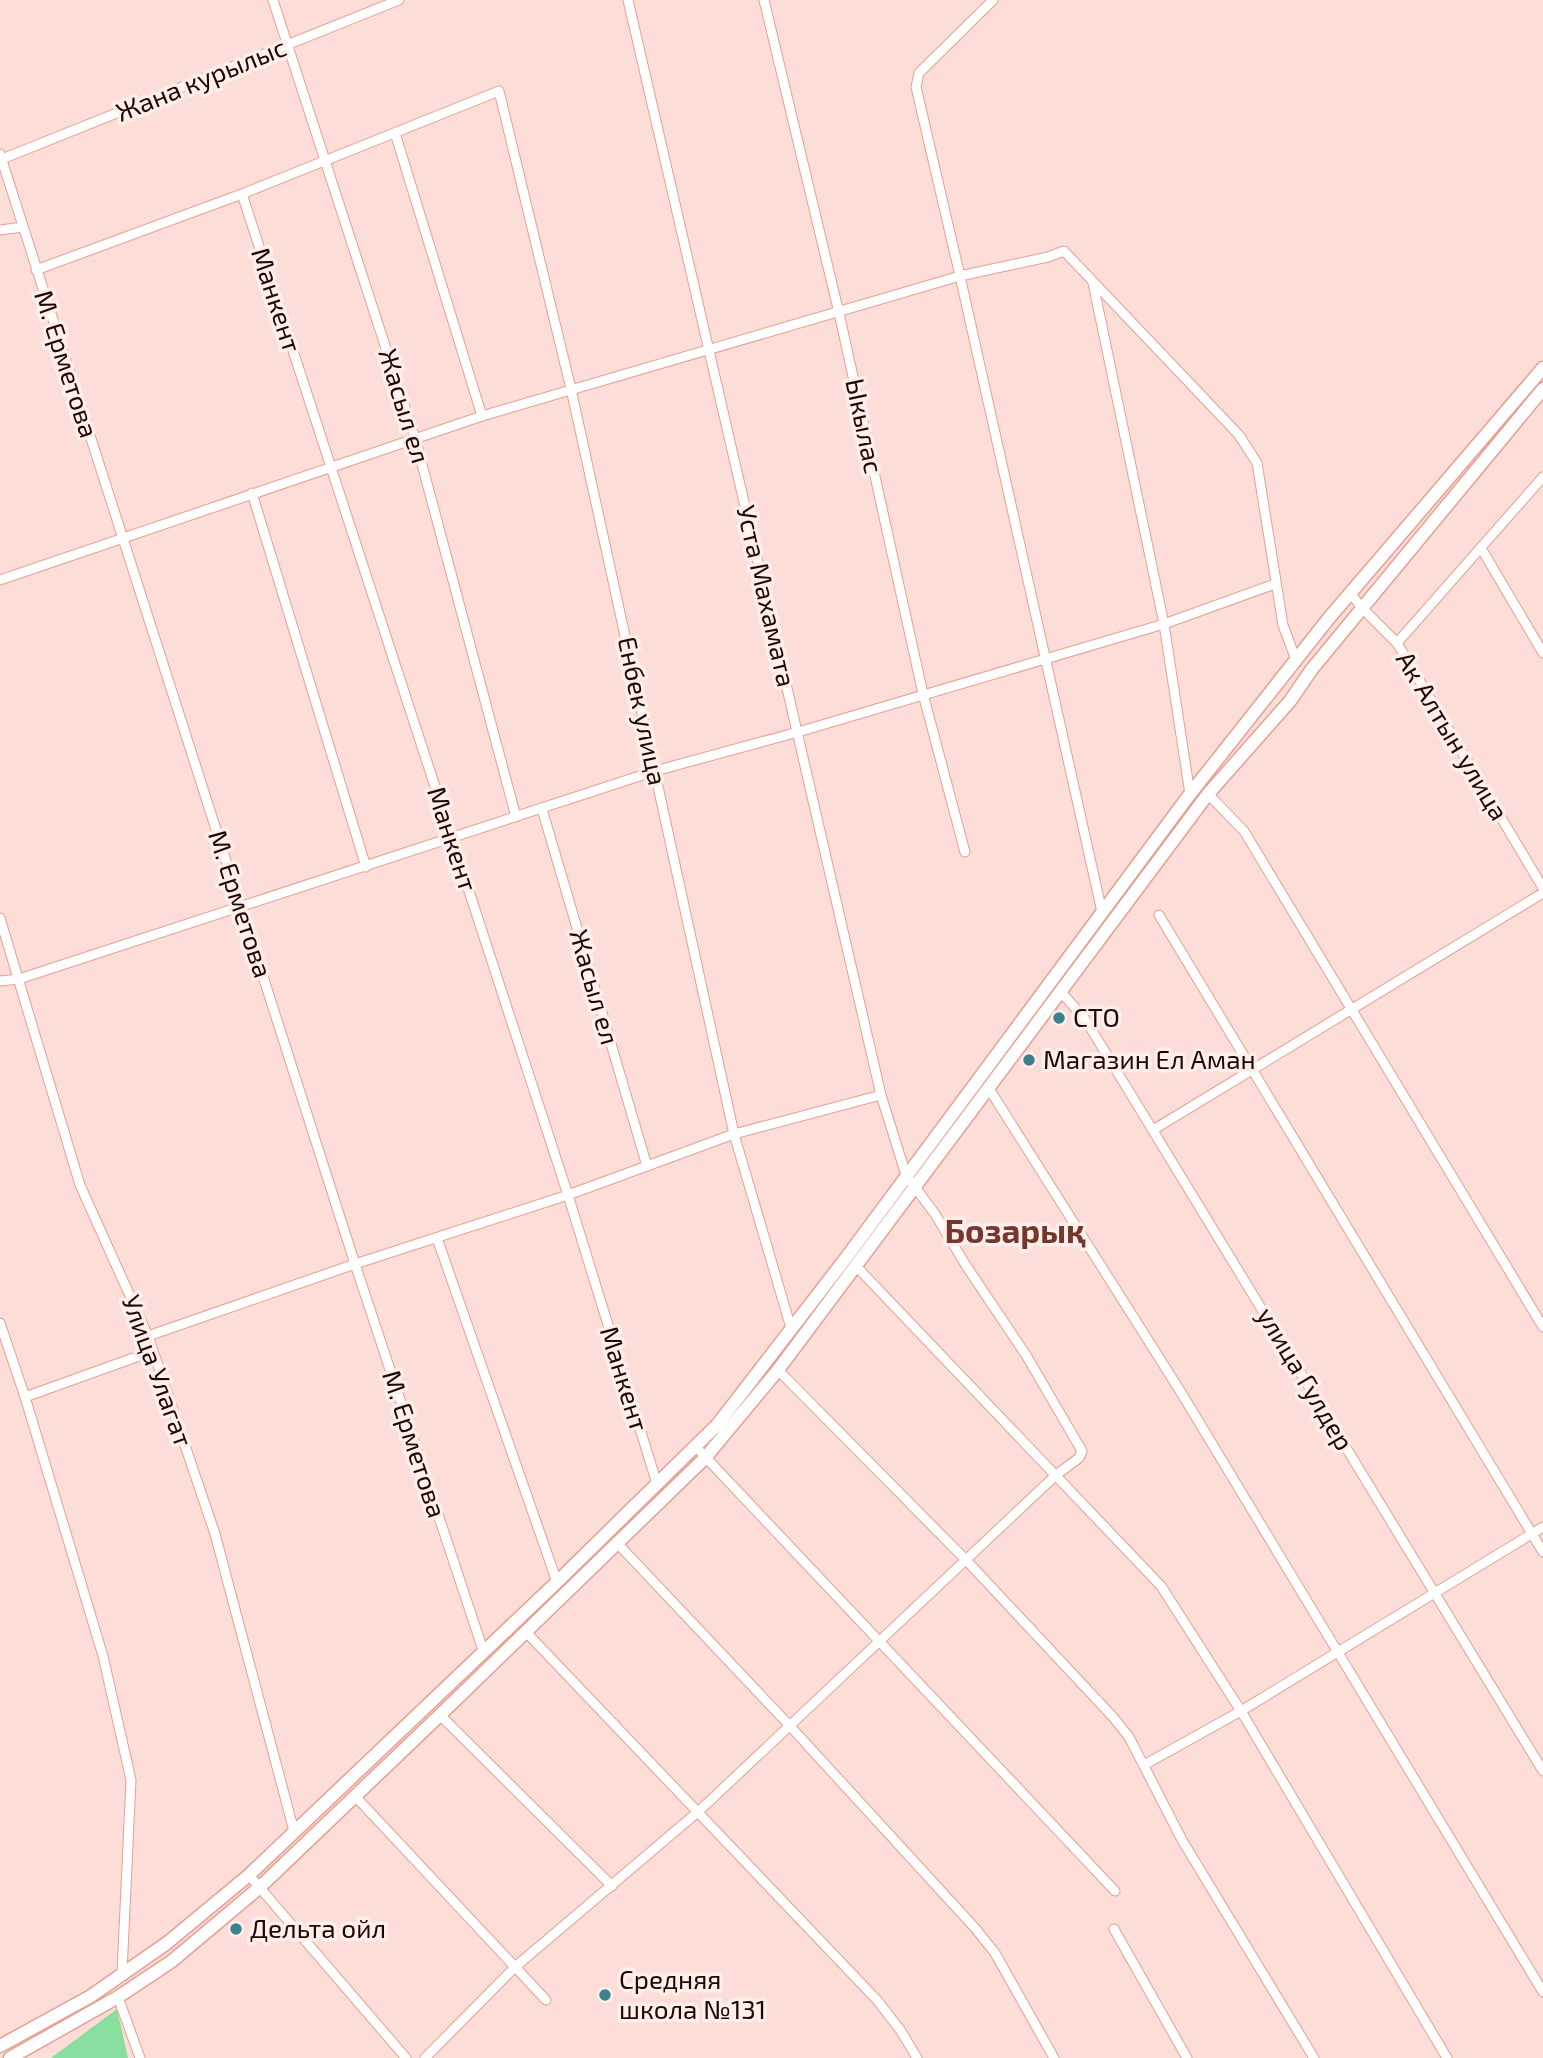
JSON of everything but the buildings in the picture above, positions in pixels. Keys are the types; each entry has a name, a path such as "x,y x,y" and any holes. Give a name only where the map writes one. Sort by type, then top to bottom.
{"main road":[{"path":"0,2046 92,1996 167,1942 249,1875 557,1583 718,1424 1190,794 1350,593 1543,368"},
{"path":"10,2058 118,1997 172,1961 260,1887 705,1458 778,1370 1208,794 1290,701 1312,669 1543,389"},
{"path":"463,1672 473,1682"}],"street":[{"name":"Жасыл ел","path":"273,0 415,438 516,817"},
{"name":"Жана курылыс","path":"1,157 400,0"},
{"name":"Уста Махамата","path":"628,0 881,1095 906,1175 935,1214 1082,1448 1079,1458 1056,1475"},
{"name":"Ыкылас","path":"764,0 839,313 923,694 965,852"},
{"path":"993,0 919,73 916,87 1102,912"},
{"name":"Енбек улица","path":"395,133 499,91 571,389 734,1134 791,1328"},
{"path":"36,270 242,194 395,133 482,416"},
{"name":"М. Ерметова","path":"1,157 355,1264 484,1653"},
{"name":"Манкент","path":"242,194 568,1195 657,1485"},
{"path":"0,230 23,227"},
{"path":"0,580 482,416 960,276 1064,251 1239,435 1257,463 1283,625 1296,660"},
{"path":"1093,283 1164,624 1190,794"},
{"path":"1397,643 1543,477"},
{"path":"252,494 366,867"},
{"path":"1481,548 1543,653"},
{"path":"0,981 19,979 655,771 798,732 1164,624 1275,584"},
{"name":"Ак Алтын улица","path":"1350,593 1397,643 1543,890"},
{"path":"1208,794 1244,831 1543,1327"},
{"name":"Жасыл ел","path":"542,809 647,1166"},
{"path":"1153,1130 1543,890"},
{"path":"1159,915 1543,1552"},
{"name":"Улица Улагат","path":"0,918 80,1185 148,1336 215,1534 294,1831"},
{"name":"улица Гулдер","path":"1061,992 1084,1019 1153,1130 1543,1771"},
{"path":"988,1087 1182,1394 1543,1992"},
{"path":"148,1336 355,1264 568,1195 734,1134 881,1095"},
{"path":"437,1238 557,1583"},
{"path":"855,1265 1161,1586 1241,1711 1447,2058"},
{"path":"0,1323 103,1656 131,1780 122,1973"},
{"path":"25,1397 153,1351"},
{"path":"778,1370 966,1560 1129,1737 1182,1840 1314,2058"},
{"path":"695,1446 1115,1891"},
{"path":"425,2058 515,1967 699,1811 1056,1475"},
{"path":"1144,1765 1241,1711 1543,1527"},
{"path":"618,1544 975,1928 995,1953 1054,2058"},
{"path":"525,1631 877,2000 918,2058"},
{"path":"440,1715 612,1886"},
{"path":"355,1796 547,2000"},
{"path":"249,1875 406,2058"},
{"path":"1114,1929 1187,2058"},
{"path":"118,1997 140,2058"}],"green space":[{"path":"117,2009 128,2058 51,2058"}],"place":[{"name":"СТО","path":"1059,1018"},
{"name":"Магазин Ел Аман","path":"1029,1060"},
{"name":"Дельта ойл","path":"236,1929"},
{"name":"Средняя школа №131","path":"605,1995"}],"district":[{"name":"Бозарық","path":"1015,1231"}]}
